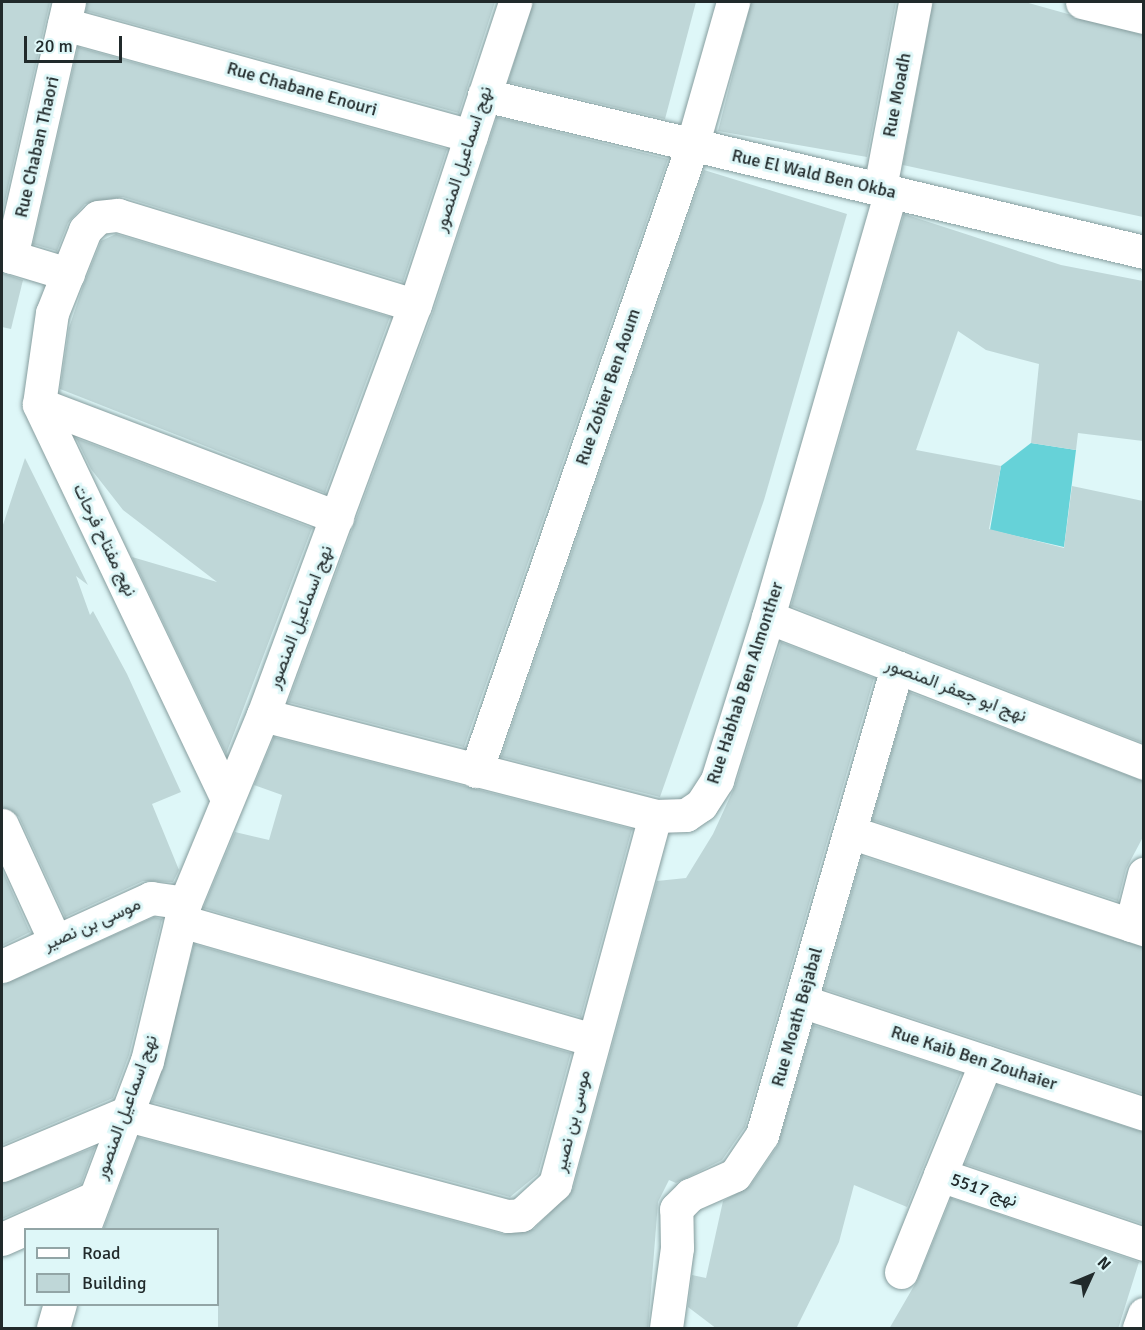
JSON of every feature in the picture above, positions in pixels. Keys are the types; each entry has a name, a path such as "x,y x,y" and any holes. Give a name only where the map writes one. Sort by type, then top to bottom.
{"street":[{"name":"نهج اسماعيل المنصور","path":"87,1214 124,1114 147,1061 183,912 263,715 415,305 515,2"},
{"name":"Rue Zobier Ben Aoum","path":"476,771 692,146 733,2"},
{"name":"Rue Moadh","path":"886,189 915,2"},
{"path":"1082,2 1143,17"},
{"name":"Rue Chabane Enouri","path":"66,13 471,136"},
{"name":"Rue Chaban Thaori","path":"6,255 66,13"},
{"name":"Rue El Wald Ben Okba","path":"484,95 1143,252"},
{"name":"Rue Habhab Ben Almonther","path":"263,715 654,816 686,815 710,794 768,617 886,189"},
{"path":"337,517 39,404 44,343 68,274 85,230 98,217 118,214 415,305"},
{"path":"6,255 68,274"},
{"name":"نهج مفتاح فرحات","path":"39,404 227,799"},
{"name":"نهج ابو جعفر المنصور","path":"768,617 1143,763"},
{"name":"Rue Moath Bejabal","path":"666,1329 677,1248 676,1209 690,1195 720,1186 748,1162 762,1135 804,1002 897,667"},
{"path":"592,1040 654,816"},
{"path":"2,825 55,941"},
{"path":"850,832 1137,927 1143,874"},
{"name":"موسى بن نصير","path":"2,966 151,898 183,912 592,1040 555,1184 521,1215 508,1216 124,1114"},
{"name":"Rue Kaib Ben Zouhaier","path":"804,1002 1143,1114"},
{"name":"نهج 5517","path":"986,1062 940,1175 1143,1244"},
{"path":"2,1165 124,1114"},
{"path":"901,1272 940,1175"},
{"path":"39,1228 87,1214"},
{"path":"2,1239 24,1233"},
{"path":"53,1329 60,1306"},
{"path":"1139,1329 1143,1314"}],"shaded area":[{"path":"1031,443 1076,450 1064,547 990,530 1001,466"}],"building":[{"path":"2,2 50,2 2,214"},
{"path":"87,2 495,2 459,113 86,11"},
{"path":"533,2 696,2 665,119 508,82"},
{"path":"751,2 896,2 867,157 718,131"},
{"path":"933,2 1025,2 1143,35 1143,217 903,165"},
{"path":"78,47 447,149 403,282 123,197 85,204 68,223 57,251 33,244"},
{"path":"497,117 668,159 464,747 288,702 433,312"},
{"path":"704,170 847,214 764,500 660,797 501,757"},
{"path":"904,214 1061,265 1143,281 1143,441 1078,433 1076,450 1031,443 1039,364 986,350 958,331 916,450 1001,466 989,529 1064,548 1072,486 1143,501 1143,743 791,606"},
{"path":"116,234 390,317 325,493 60,389 69,328 83,286 101,241"},
{"path":"2,273 23,280 11,329 2,327"},
{"path":"76,438 312,528 226,754 132,557 217,582 123,510 91,469"},
{"path":"25,458 88,585 76,576 90,615 93,611 127,674 181,792 152,804 179,870 173,882 143,881 65,917 19,817 2,807 2,528"},
{"path":"781,642 874,678 745,1127 722,1160 676,1183 669,1180 658,1202 648,1329 218,1329 219,1228 104,1228 138,1137 503,1234 534,1229 573,1189 657,881 686,878 713,834 735,786"},
{"path":"909,692 1143,781 1143,837 1126,869 1118,901 872,820"},
{"path":"274,737 632,829 581,1017 203,908 235,832 269,840 282,795 254,785"},
{"path":"862,856 1143,947 1143,1094 824,989"},
{"path":"2,869 30,932 2,946"},
{"path":"154,917 162,919 129,1055 113,1098 2,1145 2,985"},
{"path":"194,944 571,1053 538,1174 510,1197 152,1102"},
{"path":"813,1025 961,1073 907,1207 854,1185 839,1242 796,1329 717,1329 688,1307 692,1275 706,1278 723,1201 750,1186 778,1145"},
{"path":"997,1085 1143,1132 1143,1224 965,1164"},
{"path":"95,1147 81,1184 2,1219 2,1183"},
{"path":"951,1198 1139,1262 1118,1329 889,1329 918,1279"}]}
